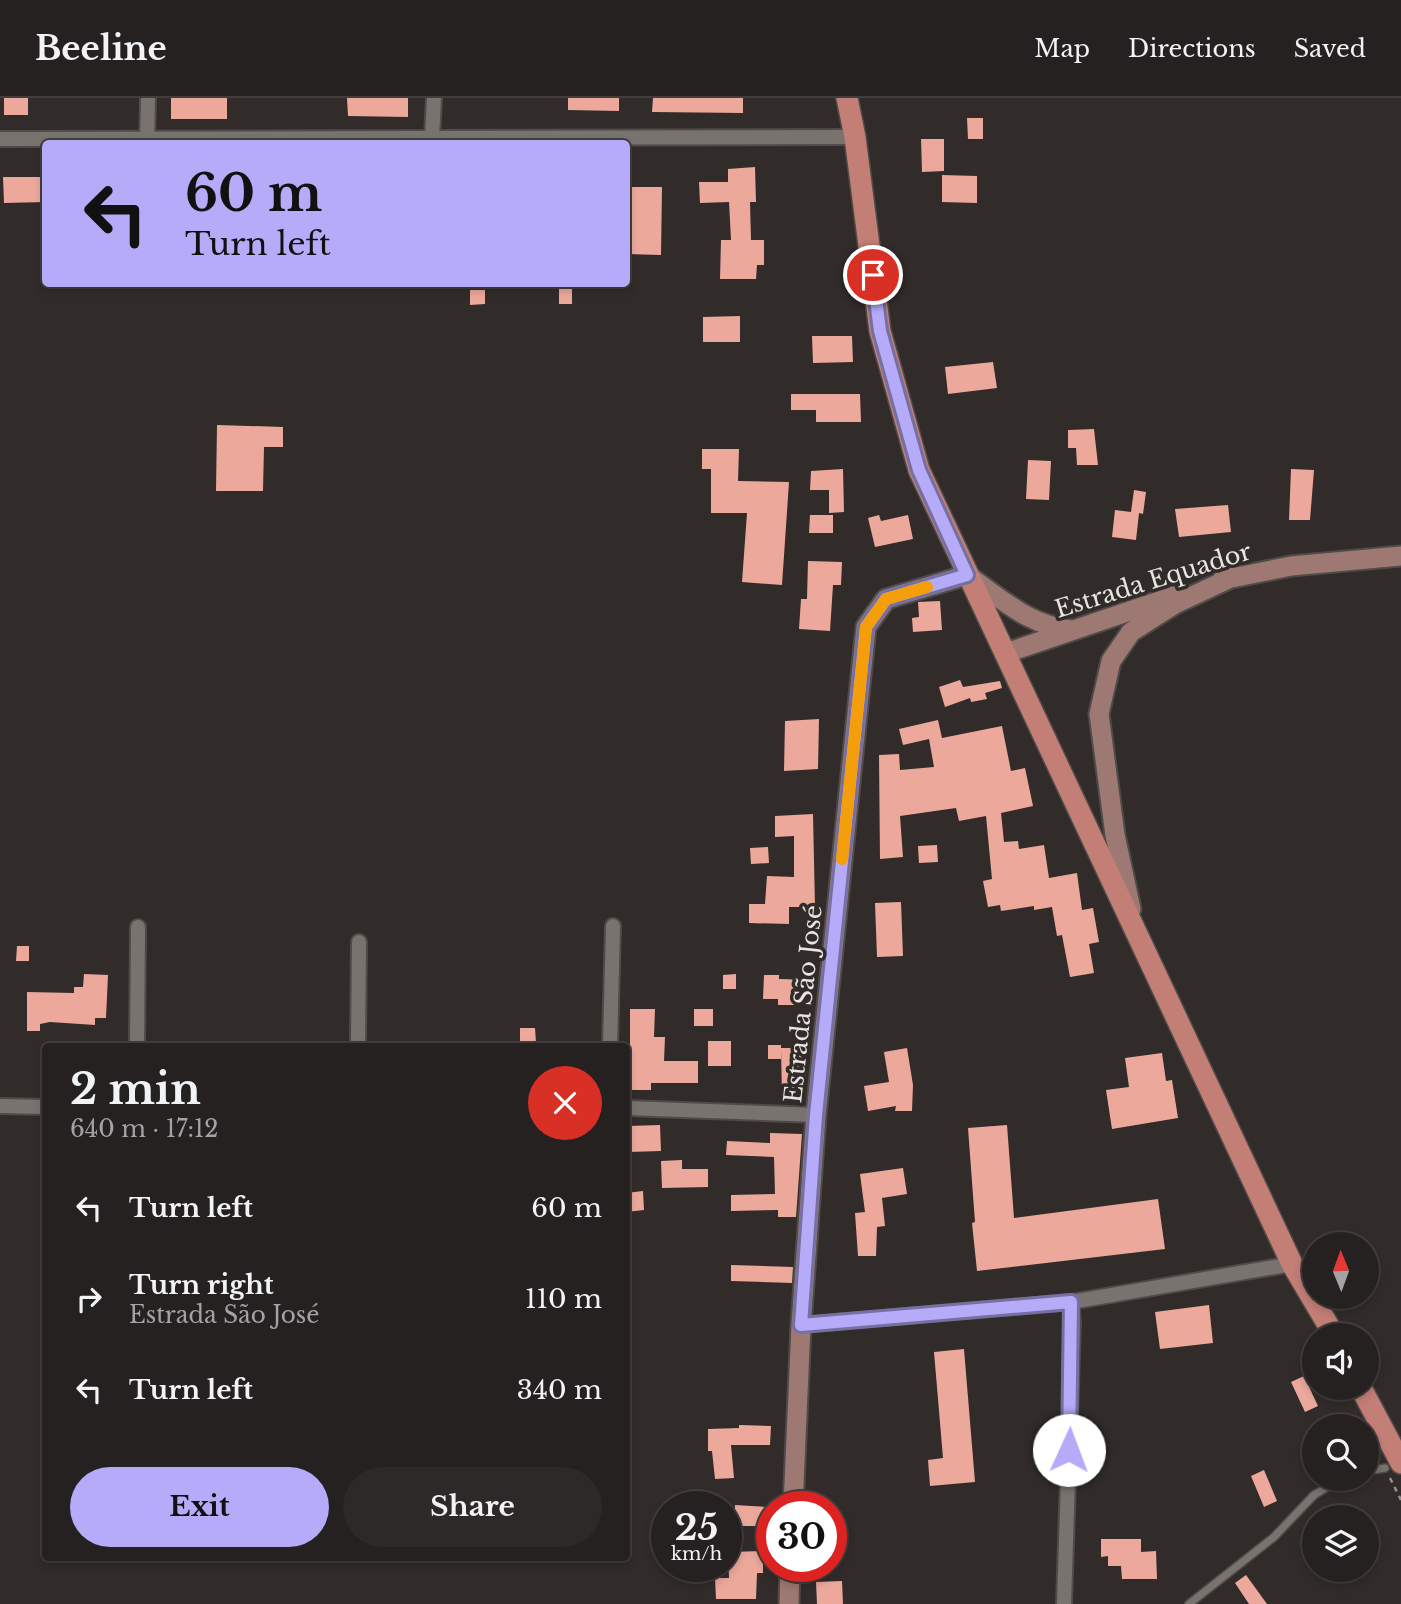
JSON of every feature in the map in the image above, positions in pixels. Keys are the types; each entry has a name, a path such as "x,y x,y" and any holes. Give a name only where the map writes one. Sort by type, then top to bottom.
{"main road":[{"path":"847,98 855,137 880,331 919,470 1292,1264 1327,1323"},
{"path":"1367,1400 1393,1466"}],"street":[{"path":"147,140 148,98"},
{"path":"432,139 434,98"},
{"path":"337,140 855,137"},
{"path":"0,139 49,140"},
{"name":"Estrada Equador","path":"1006,653 1235,576 1291,566 1401,556"},
{"path":"967,575 1020,614 1042,624 1072,630"},
{"name":"Estrada São José","path":"794,1491 801,1325 816,1115 866,627 886,599 967,575"},
{"path":"1136,930 1115,835 1099,713 1111,661 1131,632 1175,604 1235,576"},
{"path":"610,1043 613,926"},
{"path":"137,1043 138,927"},
{"path":"358,1043 359,942"},
{"path":"0,1105 42,1107"},
{"path":"630,1108 816,1115"},
{"path":"801,1325 1071,1302 1292,1264"},
{"path":"1064,1604 1073,1322 1071,1302"},
{"path":"789,1604 790,1582"}],"lane":[{"path":"1189,1604 1274,1537 1321,1491"}],"building":[{"path":"4,98 28,98 28,115 4,115"},
{"path":"171,98 227,98 227,119 171,119"},
{"path":"347,98 408,98 408,117 348,116"},
{"path":"568,98 619,98 619,111 568,110"},
{"path":"653,98 743,98 743,113 652,112"},
{"path":"967,118 983,118 983,139 968,139"},
{"path":"921,139 944,139 944,171 922,172"},
{"path":"755,167 756,202 750,202 751,240 764,240 764,265 757,265 756,279 720,279 721,240 731,240 729,202 700,203 699,182 728,182 728,169"},
{"path":"942,175 977,176 977,203 942,202"},
{"path":"3,177 42,177 42,202 4,203"},
{"path":"630,187 662,187 661,255 630,254"},
{"path":"559,288 572,288 572,304 559,304"},
{"path":"470,290 485,290 485,304 470,305"},
{"path":"740,316 740,342 703,342 703,317"},
{"path":"812,336 852,336 853,362 813,363"},
{"path":"993,362 997,388 948,394 945,367"},
{"path":"791,394 860,394 861,422 816,422 816,410 791,410"},
{"path":"217,425 283,427 283,447 264,447 263,491 216,491"},
{"path":"1094,429 1098,465 1077,465 1076,448 1068,448 1068,430"},
{"path":"702,449 739,449 738,481 789,482 782,585 742,582 747,513 711,513 711,469 702,469"},
{"path":"1028,460 1051,461 1049,500 1026,499"},
{"path":"843,469 844,512 829,513 829,490 810,490 811,471"},
{"path":"1291,469 1314,470 1310,520 1289,520"},
{"path":"1134,490 1146,492 1143,514 1139,513 1136,540 1112,537 1115,510 1131,512"},
{"path":"1228,505 1231,532 1179,537 1175,509"},
{"path":"810,515 833,515 833,533 809,533"},
{"path":"879,515 881,521 908,515 913,539 875,547 868,518"},
{"path":"808,561 842,562 841,585 833,585 830,631 799,629 801,599 807,599"},
{"path":"940,601 942,630 913,632 912,618 919,617 918,602"},
{"path":"960,680 963,687 1000,681 1002,688 985,693 987,699 971,702 970,698 945,707 939,687"},
{"path":"819,719 818,769 784,771 785,721"},
{"path":"938,720 942,738 1002,726 1011,771 1025,768 1033,806 1001,813 1004,842 1018,841 1019,849 1044,845 1049,878 1077,873 1082,910 1093,908 1099,942 1089,944 1094,973 1070,977 1062,935 1057,936 1052,907 1034,910 1034,906 1001,911 1000,905 988,907 983,881 992,879 986,816 959,821 956,808 900,816 903,857 880,859 879,755 899,754 900,770 934,767 929,739 903,745 899,729"},
{"path":"813,814 815,907 789,907 789,924 749,923 749,904 765,904 767,876 794,877 794,836 775,837 775,816"},
{"path":"937,845 938,862 919,863 918,846"},
{"path":"768,847 769,863 751,864 750,848"},
{"path":"901,902 903,956 877,957 875,903"},
{"path":"17,946 29,946 29,961 16,961"},
{"path":"84,974 108,975 106,1018 95,1018 95,1025 50,1022 40,1024 40,1031 27,1031 27,992 74,993 74,987 83,987"},
{"path":"736,974 736,989 723,989 723,975"},
{"path":"764,975 779,975 779,979 812,980 812,1005 778,1005 778,999 763,999"},
{"path":"630,1009 655,1009 654,1037 665,1037 664,1061 698,1061 698,1083 651,1083 651,1090 630,1090"},
{"path":"694,1009 713,1009 713,1026 694,1026"},
{"path":"520,1028 535,1028 536,1043 520,1043"},
{"path":"708,1041 731,1041 731,1066 708,1066"},
{"path":"768,1045 781,1045 781,1059 768,1059"},
{"path":"781,1048 807,1048 805,1097 782,1097"},
{"path":"907,1048 913,1085 912,1111 895,1111 896,1106 868,1111 864,1086 889,1082 884,1052"},
{"path":"1162,1053 1166,1081 1172,1080 1178,1118 1112,1129 1106,1090 1129,1087 1125,1058"},
{"path":"660,1125 661,1151 630,1152 630,1126"},
{"path":"1007,1125 1014,1218 1158,1199 1165,1249 977,1271 968,1128"},
{"path":"770,1133 802,1134 796,1217 778,1217 778,1210 731,1211 731,1195 775,1194 774,1157 726,1155 727,1141 770,1143"},
{"path":"682,1160 682,1169 708,1169 708,1187 662,1188 661,1161"},
{"path":"903,1168 907,1194 882,1198 885,1226 877,1227 876,1256 858,1256 855,1213 865,1212 860,1174"},
{"path":"643,1191 644,1210 630,1212 630,1193"},
{"path":"731,1265 793,1267 792,1283 731,1281"},
{"path":"1209,1305 1213,1343 1160,1349 1155,1312"},
{"path":"964,1349 975,1482 930,1486 928,1460 943,1458 934,1352"},
{"path":"1302,1377 1302,1400 1315,1400 1318,1406 1305,1412 1291,1382"},
{"path":"739,1425 771,1426 770,1445 731,1445 734,1478 715,1479 712,1451 708,1451 708,1429 739,1428"},
{"path":"1264,1470 1277,1501 1264,1507 1251,1476"},
{"path":"742,1505 756,1506 756,1526 742,1526"},
{"path":"1101,1539 1141,1539 1141,1552 1156,1551 1157,1579 1122,1579 1121,1566 1108,1566 1108,1556 1101,1557"},
{"path":"756,1551 756,1599 716,1599 715,1582 742,1582 742,1552"},
{"path":"1246,1575 1267,1604 1249,1604 1235,1583"},
{"path":"816,1582 842,1582 843,1604 817,1604"}],"slow traffic":[{"path":"842,859 866,627 886,599 927,587"}],"route":[{"path":"873,275 880,331 919,470 967,575 886,599 866,627 816,1115 801,1325 1071,1302 1073,1322 1069,1450"}]}
